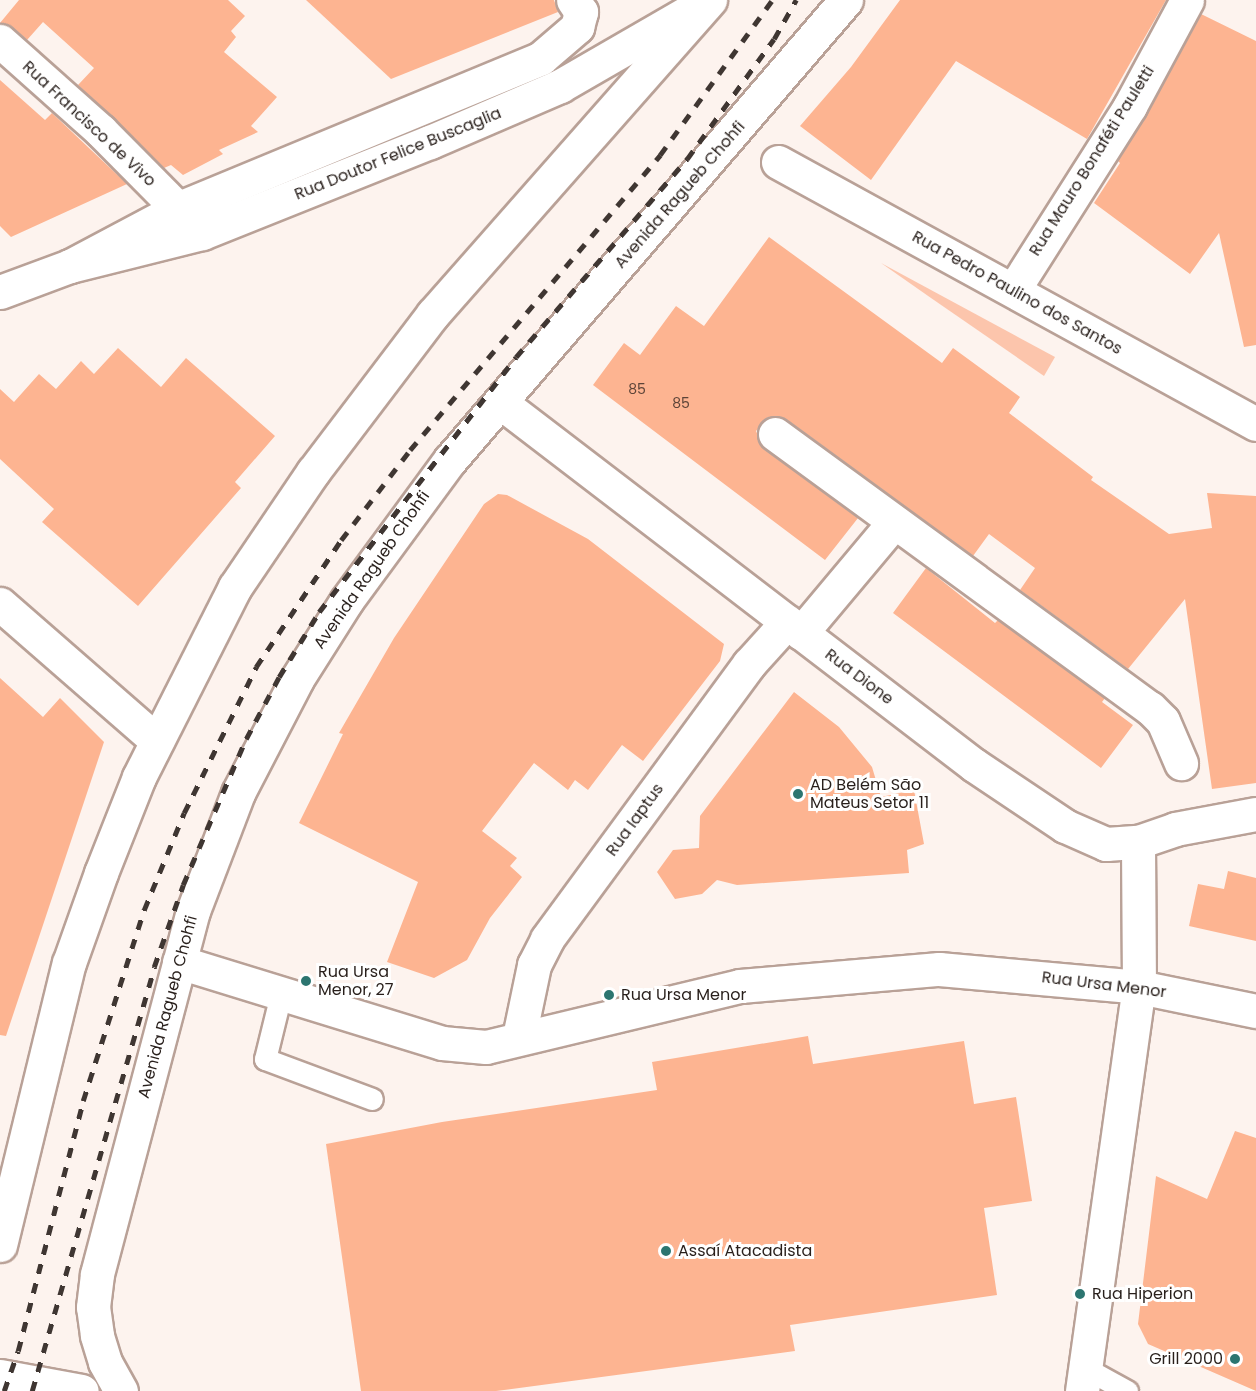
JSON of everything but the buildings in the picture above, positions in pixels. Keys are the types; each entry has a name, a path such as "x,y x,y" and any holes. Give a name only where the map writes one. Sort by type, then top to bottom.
{"main road":[{"name":"Rua Doutor Felice Buscaglia","path":"70,266 177,208 541,58 577,27 581,12 573,0"},
{"name":"Rua Doutor Felice Buscaglia","path":"0,292 70,266 202,233 560,86 709,0"},
{"path":"0,1245 8,1184 69,963 135,788 235,587 313,472 433,314 709,0"},
{"name":"Avenida Ragueb Chohfi","path":"122,1391 105,1362 97,1335 93,1307 97,1274 193,911 238,793 297,679 347,600 450,460 846,0"},
{"name":"Rua Mauro Bonaféti Pauletti","path":"1014,289 1130,106 1186,0"},
{"name":"Rua Francisco de Vivo","path":"0,41 101,131 202,233"},
{"name":"Rua Pedro Paulino dos Santos","path":"778,162 1014,289 1201,397 1256,424"},
{"name":"Rua Dione","path":"500,402 974,765 1065,826 1106,844 1138,842 1175,829 1256,814"},
{"path":"775,434 1150,708 1163,721 1181,763"},
{"name":"Rua Iaptus","path":"519,1037 534,965 547,939 749,664 794,627 894,522"},
{"path":"0,604 157,741"},
{"path":"1083,1380 1139,987 1138,842"},
{"name":"Rua Ursa Menor","path":"179,962 442,1043 486,1047 519,1037 740,986 939,969 1139,987 1256,1011"},
{"path":"0,1376 82,1391"}],"lane":[{"path":"281,994 265,1059 372,1099"},
{"path":"1083,1380 1127,1391"}],"shaded area":[{"path":"881,263 1055,357 1044,376 931,298"}],"railway":[{"path":"4,1391 18,1351 83,1101 144,910 184,813 256,667 341,540 410,450 660,155 772,0"},
{"path":"32,1391 154,967 183,885 246,739 279,677 319,612 516,357 687,159 774,39 796,0"}],"place":[{"name":"AD Belém São Mateus Setor 11","path":"798,794"},
{"name":"Rua Ursa Menor, 27","path":"306,981"},
{"name":"Rua Ursa Menor","path":"609,995"},
{"name":"Assaí Atacadista","path":"666,1251"},
{"name":"Rua Hiperion","path":"1080,1294"},
{"name":"Grill 2000","path":"1235,1359"}]}
